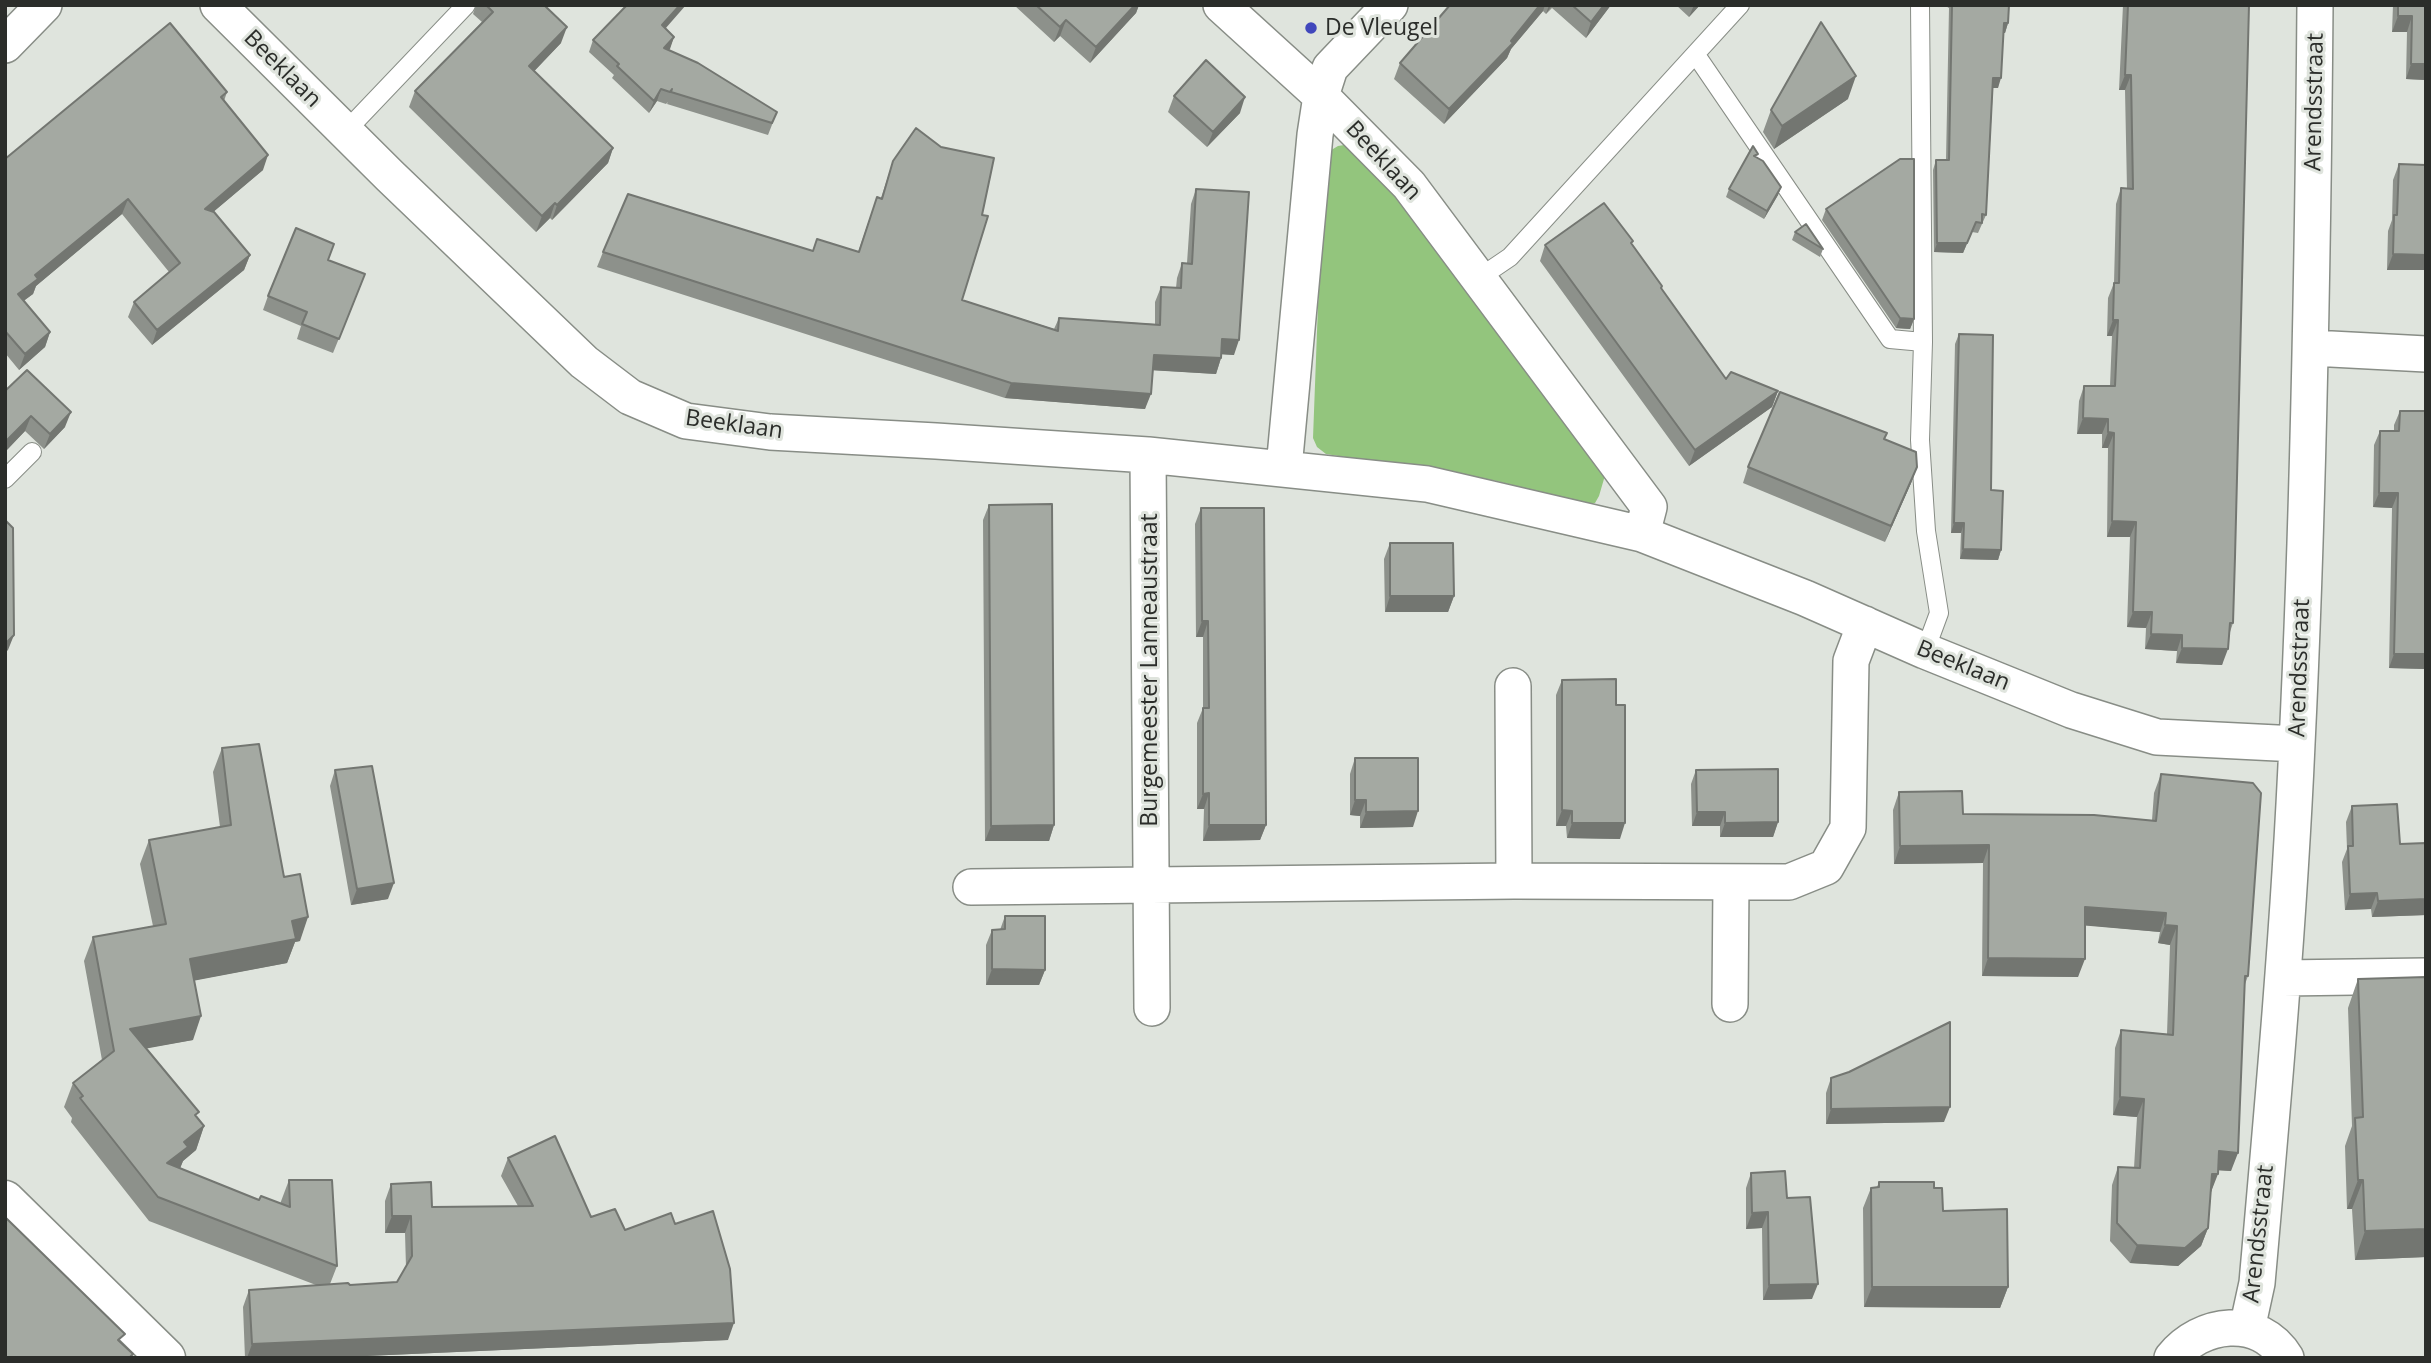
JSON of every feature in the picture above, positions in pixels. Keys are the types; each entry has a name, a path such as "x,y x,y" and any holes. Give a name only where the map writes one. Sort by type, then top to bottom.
{"main road":[{"path":"5,1200 166,1358"}],"street":[{"path":"5,45 44,5"},
{"name":"Beeklaan","path":"218,5 345,132 584,362 631,397 686,421 771,432 1148,455 1427,484 1642,534 2071,710 2157,737 2297,744"},
{"path":"1221,5 1321,96 1330,68 1390,5"},
{"name":"Arendsstraat","path":"2247,1329 2257,1283 2283,978 2297,744 2312,348 2315,5"},
{"name":"Beeklaan","path":"1321,96 1409,185 1649,507 1642,534"},
{"name":"Beeklaan","path":"1284,468 1313,149 1321,96"},
{"path":"2312,348 2426,354"},
{"name":"Burgemeester Lanneaustraat","path":"1148,455 1152,1008"},
{"path":"971,887 1514,881 1789,883 1826,867 1848,828 1851,661 1865,624"},
{"path":"1513,686 1514,881"},
{"path":"1730,1004 1731,882"},
{"path":"2283,978 2426,976"},
{"path":"2172,1358 2182,1345 2201,1333 2224,1327 2247,1329 2267,1338 2286,1358"}],"lane":[{"path":"345,132 466,5"},
{"path":"1479,278 1510,257 1740,5"},
{"path":"1920,5 1923,342 1920,440 1926,531 1939,613 1925,650"},
{"path":"1696,55 1890,339 1923,342"},
{"path":"5,480 32,452"}],"green space":[{"path":"1350,144 1402,193 1606,472 1595,503 1585,505 1497,481 1326,454 1317,447 1313,438 1328,152 1338,146"}],"building":[{"path":"486,5 544,5 567,27 529,66 613,148 557,205 555,203 542,216 415,91 493,12"},
{"path":"627,5 680,5 662,25 674,37 664,48 698,63 777,112 772,123 671,92 672,89 670,92 661,89 654,101 593,40"},
{"path":"1036,5 1135,5 1096,47 1066,20 1060,27"},
{"path":"1450,5 1540,5 1511,41 1513,43 1449,109 1400,63"},
{"path":"1572,5 1604,5 1591,22"},
{"path":"1952,5 2009,5 2008,23 2004,23 2001,78 1993,78 1986,215 1982,214 1982,223 1976,222 1967,243 1937,243 1936,160 1949,160"},
{"path":"2128,5 2249,5 2233,623 2230,623 2228,649 2182,648 2182,635 2151,634 2152,612 2133,612 2136,522 2112,521 2114,433 2108,432 2108,419 2083,418 2084,386 2115,386 2118,320 2113,320 2114,283 2119,283 2121,188 2133,189 2131,75 2125,75"},
{"path":"2398,5 2426,5 2426,64 2411,64 2412,16 2398,16"},
{"path":"1821,22 1856,76 1782,126 1771,110"},
{"path":"170,23 227,92 221,97 268,155 205,209 214,212 250,255 157,330 134,302 180,263 128,199 35,275 38,279 18,294 50,332 25,354 5,331 5,159"},
{"path":"1206,60 1245,97 1213,132 1174,96"},
{"path":"916,128 941,147 994,158 982,215 988,216 962,300 1058,331 1059,318 1160,325 1161,287 1181,288 1182,263 1192,264 1196,189 1249,192 1239,340 1222,339 1221,358 1154,355 1151,394 1011,383 603,252 628,194 813,251 817,239 859,252 877,197 882,199 893,161"},
{"path":"1753,146 1758,154 1754,156 1763,161 1781,187 1767,211 1729,189"},
{"path":"1900,159 1914,159 1914,319 1900,318 1826,209"},
{"path":"2399,164 2426,165 2426,255 2393,254"},
{"path":"1604,203 1633,241 1631,243 1661,288 1726,379 1731,372 1778,391 1695,450 1545,245"},
{"path":"1806,224 1823,249 1795,232"},
{"path":"296,228 334,244 328,260 365,274 339,339 302,324 307,312 268,296"},
{"path":"1959,334 1993,335 1991,490 2003,491 2001,550 1963,549 1964,523 1954,523"},
{"path":"27,370 71,412 50,434 31,416 5,442 5,391"},
{"path":"1780,392 1887,433 1884,439 1916,452 1917,467 1891,526 1748,467"},
{"path":"2400,411 2426,411 2426,654 2394,654 2398,493 2379,493 2380,431 2399,431"},
{"path":"1052,504 1054,825 991,826 989,505"},
{"path":"1201,508 1264,508 1266,825 1209,825 1209,793 1203,794 1203,708 1209,708 1208,621 1202,621"},
{"path":"5,520 13,528 14,635 5,644"},
{"path":"1390,543 1453,543 1454,596 1390,596"},
{"path":"1616,679 1616,705 1625,705 1625,823 1572,823 1572,811 1562,810 1562,680"},
{"path":"259,744 284,877 300,874 308,917 292,921 296,939 190,959 201,1016 130,1029 199,1112 195,1115 204,1126 184,1142 188,1147 167,1163 259,1200 261,1196 290,1207 289,1180 332,1180 337,1266 158,1197 80,1098 83,1096 73,1083 114,1051 93,937 166,924 149,840 231,825 222,748"},
{"path":"1355,758 1418,758 1418,811 1366,812 1366,800 1355,800"},
{"path":"372,766 394,883 357,889 335,770"},
{"path":"1778,769 1778,822 1725,823 1725,812 1697,812 1696,770"},
{"path":"2161,774 2253,783 2261,793 2248,976 2245,976 2238,1153 2219,1151 2218,1174 2212,1174 2208,1228 2185,1248 2137,1245 2117,1223 2118,1167 2140,1168 2144,1099 2120,1097 2121,1030 2173,1035 2177,926 2165,925 2166,913 2085,907 2085,959 1988,958 1989,845 1900,846 1899,792 1962,791 1963,814 2094,815 2156,821"},
{"path":"2397,804 2400,844 2426,843 2426,899 2378,901 2377,893 2350,894 2348,846 2353,846 2352,806"},
{"path":"1005,916 1045,916 1045,970 992,969 992,930 1005,929"},
{"path":"2426,977 2426,1229 2365,1231 2363,1180 2358,1180 2355,1118 2363,1117 2358,979"},
{"path":"1950,1022 1950,1107 1831,1109 1831,1078 1849,1072"},
{"path":"555,1136 591,1217 615,1209 625,1230 671,1213 675,1224 713,1211 730,1269 734,1323 252,1344 249,1290 397,1282 412,1256 411,1216 392,1216 391,1184 431,1182 432,1207 533,1206 508,1158"},
{"path":"1785,1171 1787,1198 1810,1197 1818,1284 1769,1285 1768,1212 1752,1213 1751,1173"},
{"path":"1879,1182 1934,1182 1934,1188 1942,1188 1943,1211 2007,1209 2008,1287 1872,1287 1871,1188 1879,1187"},
{"path":"5,1217 125,1334 118,1340 133,1354 129,1358 5,1358"}],"place":[{"name":"De Vleugel","path":"1311,28"}]}
